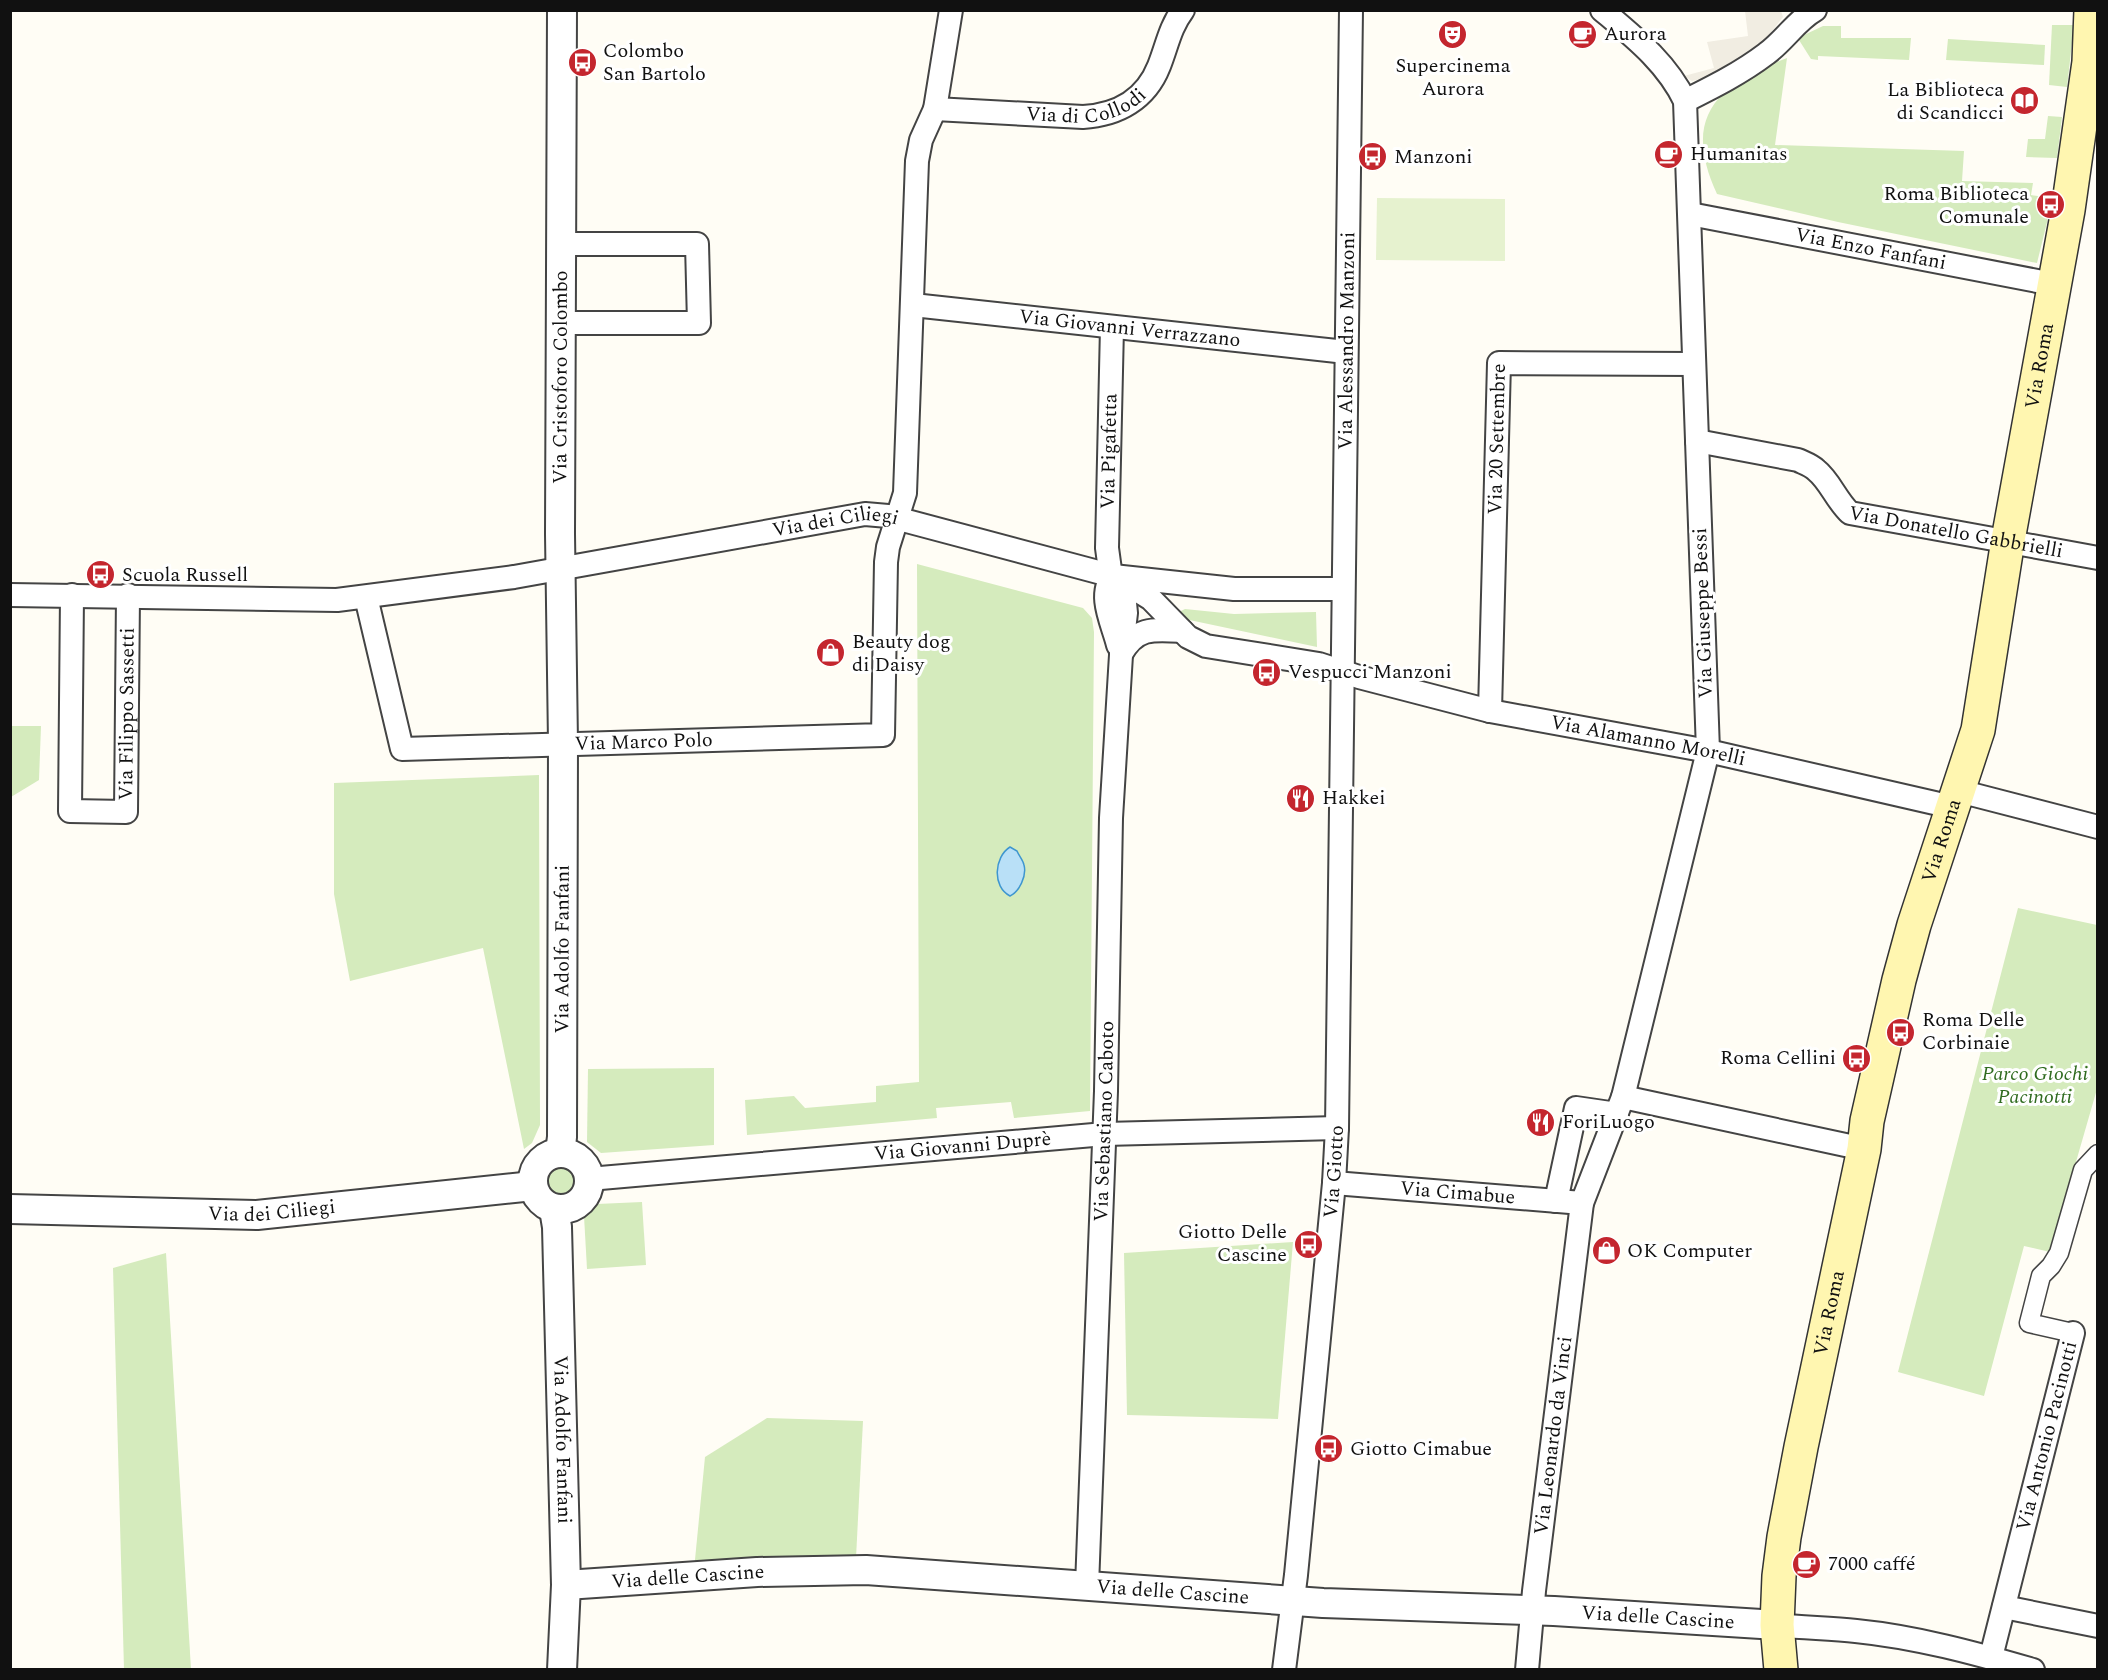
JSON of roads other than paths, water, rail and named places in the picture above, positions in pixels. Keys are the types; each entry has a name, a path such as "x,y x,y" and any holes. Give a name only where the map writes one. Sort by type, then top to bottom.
{"main road":[{"name":"Via Roma","path":"1781,1670 1778,1625 1779,1576 1786,1526 1864,1149 1867,1121 1899,980 1914,925 1978,730 2008,540 2068,210 2089,62 2091,11"}],"street":[{"name":"Via Cristoforo Colombo","path":"562,10 563,743"},
{"name":"Via dei Ciliegi","path":"128,595 337,600 561,569 854,515 876,514 897,518 905,493 917,161 921,140 935,109 951,10"},
{"name":"Via di Collodi","path":"935,109 1083,117 1102,116 1121,110 1152,81 1172,26 1184,10"},
{"name":"Via Alessandro Manzoni","path":"1343,672 1351,10"},
{"path":"1602,10 1662,65 1678,86 1685,102 1737,75 1766,55 1787,37 1804,17 1815,10"},
{"path":"2079,10 2091,11"},
{"name":"Via Giuseppe Bessi","path":"1620,1105 1708,751 1685,102"},
{"name":"Via Enzo Fanfani","path":"1690,214 2053,284"},
{"path":"561,323 699,322 697,244 562,244"},
{"name":"Via Giovanni Verrazzano","path":"913,305 1346,352"},
{"name":"Via Pigafetta","path":"1112,327 1107,548 1108,564 1113,576"},
{"name":"Via 20 Settembre","path":"1490,711 1499,363 1694,364"},
{"name":"Via Donatello Gabbrielli","path":"1697,441 1798,460 1811,466 1818,471 1840,504 1850,513 2097,558"},
{"path":"897,518 1113,576 1234,589 1343,588"},
{"name":"Via Marco Polo","path":"366,597 402,749 883,735 886,562 897,518"},
{"name":"Via Alamanno Morelli","path":"1113,576 1143,592 1193,641 1206,646 1319,664 1490,711 2097,827"},
{"name":"Via Sebastiano Caboto","path":"1087,1586 1104,1134 1111,818 1121,655 1126,621 1123,589 1113,576"},
{"path":"1121,655 1128,642 1136,635 1176,624 1179,599 1196,586"},
{"path":"10,595 128,595"},
{"name":"Via Filippo Sassetti","path":"72,595 70,811 126,812 128,595"},
{"name":"Via Giotto","path":"1284,1670 1335,1183 1343,672"},
{"name":"Via Adolfo Fanfani","path":"560,1153 564,943 563,743"},
{"path":"1556,1201 1576,1108 1620,1105 1864,1149"},
{"name":"Via Leonardo da Vinci","path":"1527,1670 1532,1611 1582,1203 1620,1105"},
{"name":"Via Giovanni Duprè","path":"589,1179 1104,1134 1337,1128"},
{"path":"560,1153 569,1154 583,1164 589,1179 588,1188 579,1203 564,1209 554,1209 540,1199 533,1186 534,1174 538,1166 544,1159 560,1153"},
{"name":"Via Antonio Pacinotti","path":"1990,1658 2073,1334 2029,1323 2041,1276 2059,1253 2083,1170 2097,1154"},
{"name":"Via Cimabue","path":"1335,1183 1582,1203"},
{"name":"Via dei Ciliegi","path":"10,1209 257,1215 533,1186"},
{"name":"Via Adolfo Fanfani","path":"554,1209 557,1227 566,1585 562,1670"},
{"name":"Via delle Cascine","path":"566,1585 757,1572 866,1570 1292,1601 1532,1611 1778,1625"},
{"path":"2004,1607 2097,1626"},
{"path":"1778,1625 1900,1637 2033,1670"}],"water":[{"path":"1010,847 1017,851 1025,869 1021,883 1010,896 1000,886 997,872 1001,858"}],"place":[{"name":"Aurora","path":"1583,34"},
{"name":"Supercinema Aurora","path":"1453,35"},
{"name":"Colombo San Bartolo","path":"582,62"},
{"name":"La Biblioteca di Scandicci","path":"2025,101"},
{"name":"Humanitas","path":"1669,154"},
{"name":"Manzoni","path":"1373,157"},
{"name":"Roma Biblioteca Comunale","path":"2050,205"},
{"name":"Scuola Russell","path":"101,575"},
{"name":"Beauty dog di Daisy","path":"831,653"},
{"name":"Vespucci Manzoni","path":"1267,672"},
{"name":"Hakkei","path":"1301,798"},
{"name":"Roma Delle Corbinaie","path":"1901,1032"},
{"name":"Roma Cellini","path":"1857,1058"},
{"name":"ForiLuogo","path":"1541,1122"},
{"name":"Giotto Delle Cascine","path":"1308,1244"},
{"name":"OK Computer","path":"1606,1251"},
{"name":"Giotto Cimabue","path":"1329,1449"},
{"name":"7000 caffé","path":"1807,1564"}],"park label":[{"name":"Parco Giochi Pacinotti","path":"2035,1086"}]}
